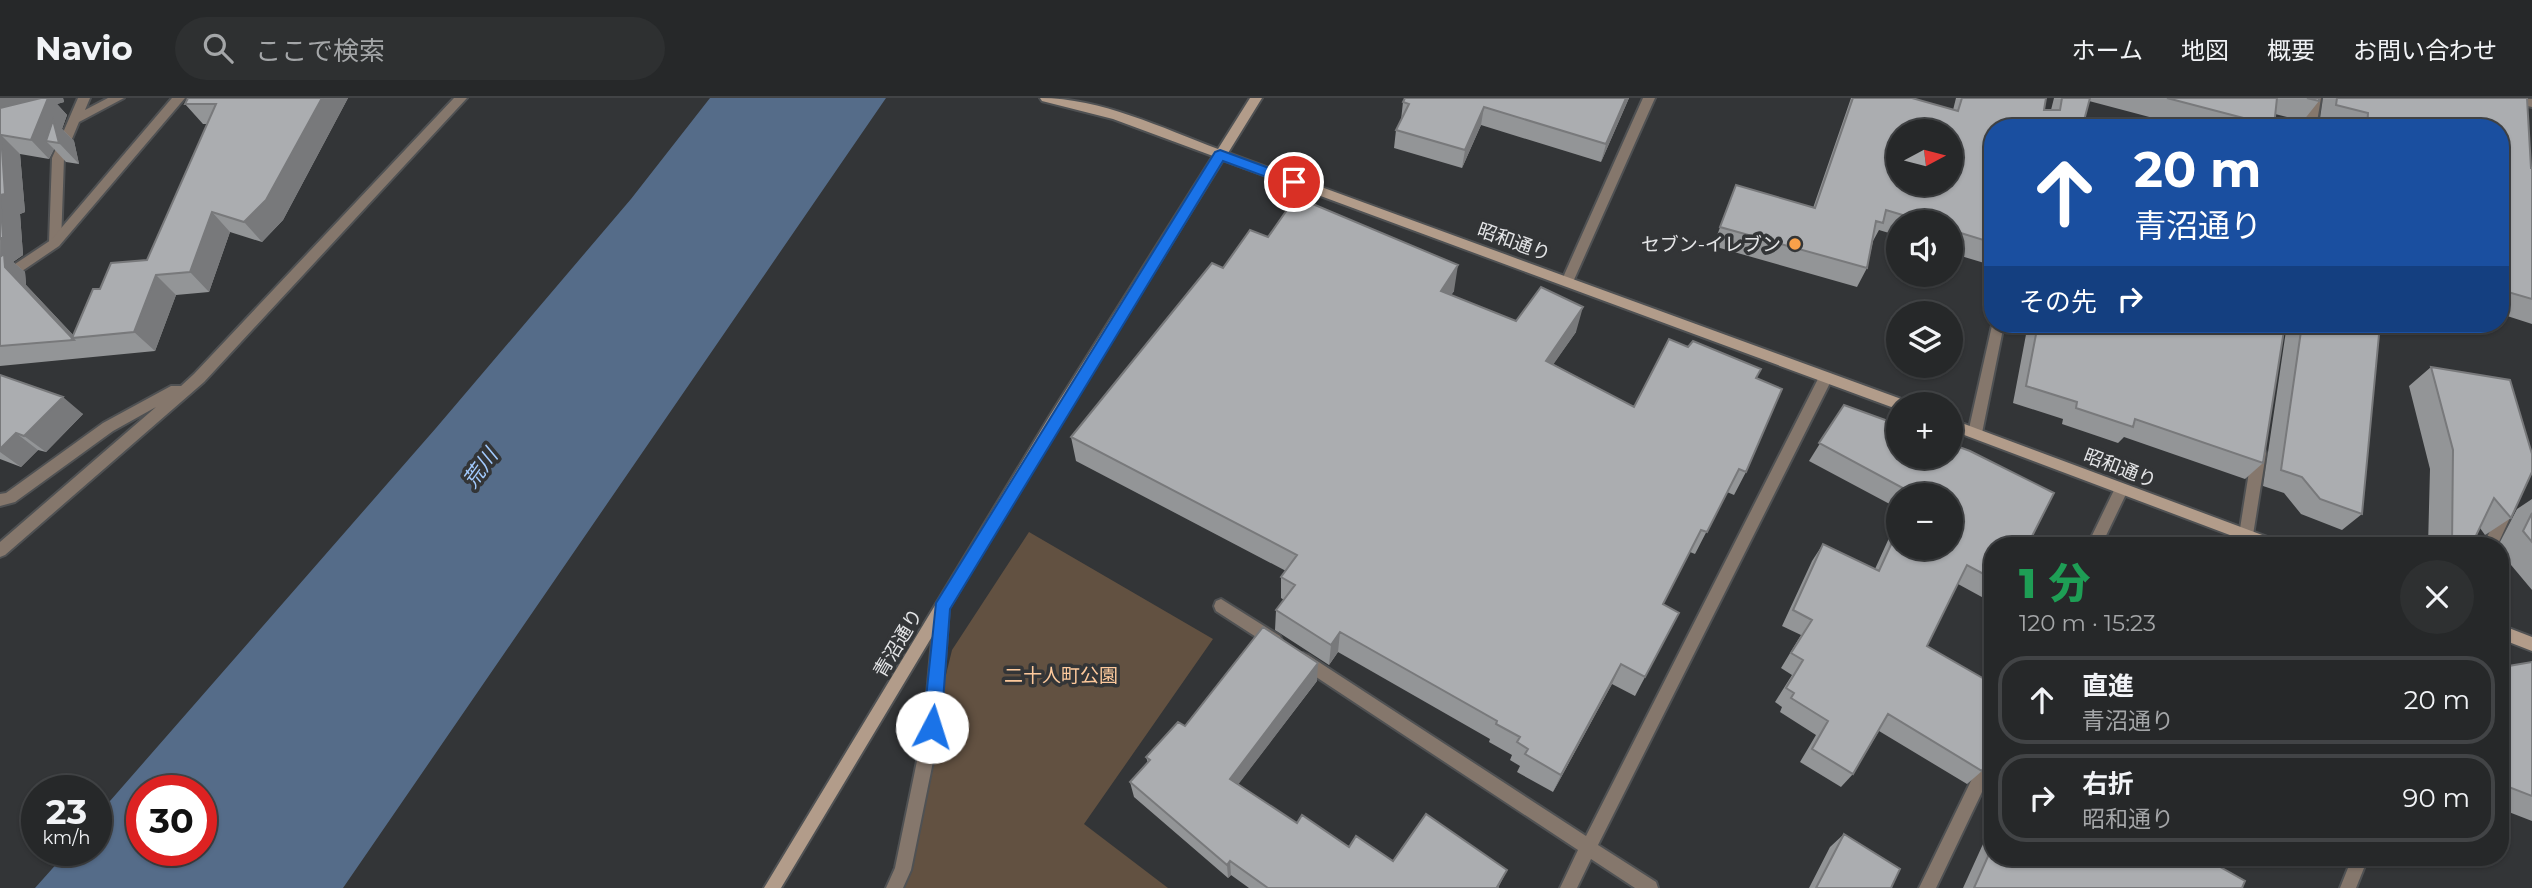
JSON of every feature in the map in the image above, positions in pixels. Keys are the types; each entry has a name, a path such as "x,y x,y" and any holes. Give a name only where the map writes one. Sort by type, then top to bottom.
{"street":[{"path":"71,114 118,98"},
{"path":"0,281 55,243 179,98"},
{"path":"0,551 199,378 461,98"},
{"name":"昭和通り","path":"1046,98 1116,116 1886,399"},
{"name":"青沼通り","path":"772,888 1256,98"},
{"path":"1567,282 1649,98"},
{"path":"2312,119 2315,98"},
{"path":"2509,98 2532,103"},
{"path":"55,243 58,158 71,114 83,102"},
{"path":"1975,433 1996,333"},
{"path":"1568,888 1826,377"},
{"path":"0,500 10,498 108,428 199,378"},
{"name":"昭和通り","path":"1963,428 2251,537"},
{"path":"2246,535 2261,442"},
{"path":"2098,537 2121,490"},
{"path":"2494,537 2516,490"},
{"path":"1221,606 1650,888"},
{"path":"894,888 903,870 932,727 942,608"},
{"path":"2509,635 2532,643"},
{"path":"1927,888 1984,771"},
{"path":"2348,888 2357,866"}],"green space":[{"name":"二十人町公園","path":"1029,532 1213,639 1084,824 1168,888 894,888 952,650"}],"water":[{"name":"荒川","path":"710,98 886,98 343,888 35,888 55,866 112,866 112,799 126,783 126,866 217,866 217,775 133,775 436,428 631,199"}],"building":[{"path":"48,98 31,140 1,135 5,194 0,195 0,108"},
{"path":"188,98 322,98 266,200 244,222 212,212 190,272 156,275 134,332 72,338 93,289 100,289 111,263 147,260 216,104 185,104"},
{"path":"1405,98 1626,98 1606,144 1484,107 1465,150 1396,130 1409,104 1403,102"},
{"path":"1853,98 1912,98 1958,111 1962,98 2046,98 2044,110 2060,110 2062,98 2090,98 2084,119 1984,119 1984,240 1963,234 1963,210 1886,210 1883,223 1876,221 1867,268 1720,227 1736,185 1815,208"},
{"path":"2167,98 2277,98 2275,119 2247,119"},
{"path":"2337,98 2527,98 2532,168 2532,299 2509,292 2509,119 2368,119 2368,113 2336,105"},
{"path":"53,120 59,143 46,141"},
{"path":"0,195 3,237 0,239"},
{"path":"1296,197 1458,265 1441,291 1516,321 1541,287 1583,307 1546,361 1634,407 1669,339 1688,347 1693,341 1761,369 1756,378 1782,389 1746,472 1739,469 1707,532 1701,530 1663,604 1679,613 1645,677 1621,664 1561,775 1525,754 1528,749 1517,742 1520,737 1496,724 1497,721 1340,632 1331,645 1276,610 1295,585 1281,577 1297,555 1071,437 1212,263 1223,268 1250,230 1268,237"},
{"path":"4,254 5,267 74,340 0,346 0,257"},
{"path":"2036,333 2284,333 2263,463 2135,419 2133,427 2076,408 2077,402 2026,386"},
{"path":"2301,333 2379,333 2362,514 2320,499 2302,477 2281,470"},
{"path":"2431,367 2510,380 2532,454 2532,472 2511,518 2494,498 2475,537 2452,537 2453,450"},
{"path":"0,375 63,397 24,436 16,433 0,449"},
{"path":"1844,405 1886,420 1886,469 1963,469 1963,448 2054,493 2032,537 1984,537 1984,574 1967,565 1927,646 1984,679 1982,771 1888,714 1853,774 1812,749 1828,721 1791,698 1794,693 1786,688 1803,660 1791,653 1812,620 1793,610 1823,544 1879,571 1886,556 1886,560 1963,560 1963,483 1894,483 1819,443"},
{"path":"2532,513 2532,542 2523,531"},
{"path":"1263,627 1318,663 1230,779 1297,823 1302,815 1349,847 1356,836 1393,861 1426,814 1507,870 1498,888 1268,888 1230,861 1227,865 1130,782 1150,760 1146,757 1178,722 1185,726"},
{"path":"2532,662 2532,796 2509,787 2509,666"},
{"path":"1844,834 1900,869 1891,888 1816,888"},
{"path":"1984,865 2218,866 2245,881 2242,888 1974,888"}],"place":[{"name":"セブン-イレブン","path":"1795,244"}],"route":[{"path":"932,727 942,608 1054,421 1220,155 1294,182"}]}
